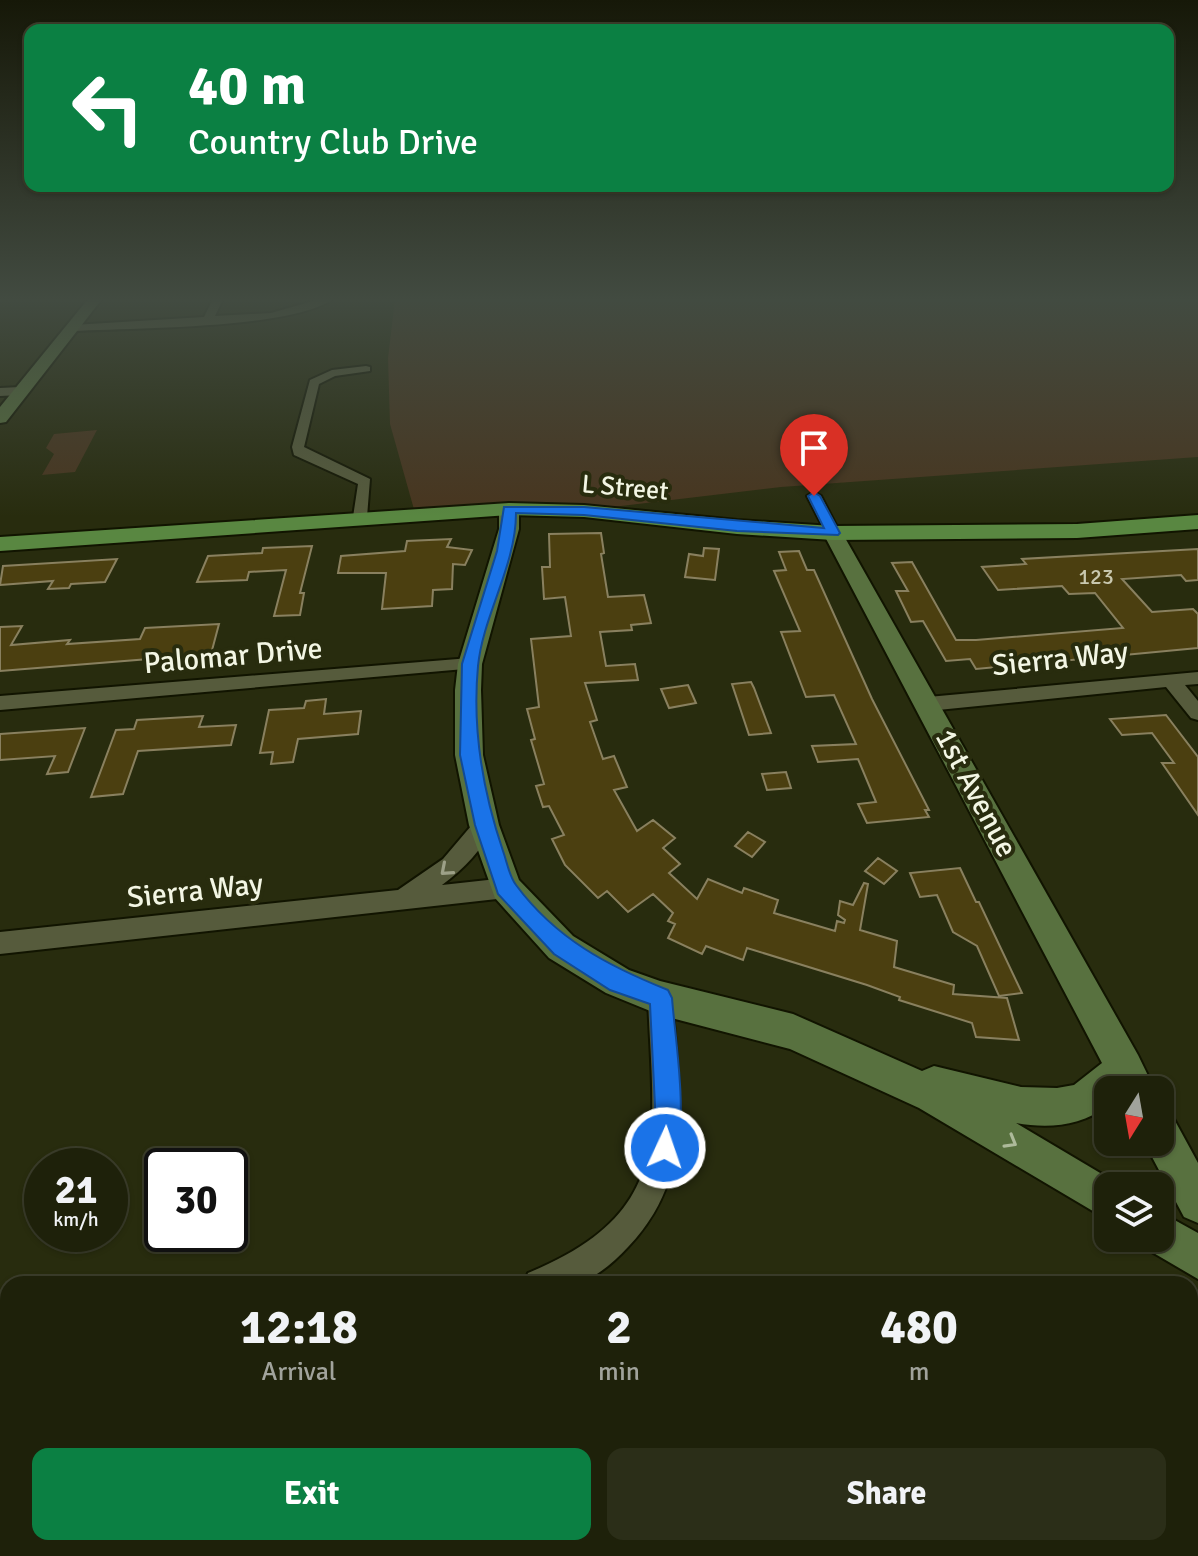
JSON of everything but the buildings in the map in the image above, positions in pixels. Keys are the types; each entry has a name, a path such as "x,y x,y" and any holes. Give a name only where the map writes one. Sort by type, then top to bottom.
{"main road":[{"name":"L Street","path":"0,544 509,509 584,511 737,527 833,533 1077,531 1198,522"}],"street":[{"path":"0,418 36,372"},
{"path":"344,372 332,373 314,382 298,447 299,452 365,482 360,517"},
{"path":"0,392 20,391"},
{"name":"1st Avenue","path":"814,496 1128,1076"},
{"path":"509,509 504,551 470,664 469,755 484,825 506,888 561,947 618,982 660,998 793,1032 932,1095 1094,1192"},
{"name":"Palomar Drive","path":"0,703 470,664"},
{"name":"Sierra Way","path":"928,704 1198,678"},
{"path":"1170,680 1198,713"},
{"name":"Sierra Way","path":"396,901 442,875 469,848 484,825"},
{"name":"Sierra Way","path":"0,943 506,888"},
{"path":"559,1276 582,1267 606,1250 626,1229 655,1181 667,1131 660,998"},
{"path":"893,1078 994,1101 1032,1105 1076,1104 1094,1096"},
{"path":"1172,1156 1198,1203"},
{"path":"1174,1242 1198,1258"}],"shaded area":[{"path":"388,372 1198,372 1198,457 781,487 579,511 415,513 390,424"},
{"path":"97,430 75,472 42,475 54,454 46,448 54,434"}],"route":[{"path":"665,1148 667,1106 660,998 618,982 561,947 506,888 484,825 469,755 470,664 504,551 509,509 584,511 737,527 833,533 814,496"}]}
